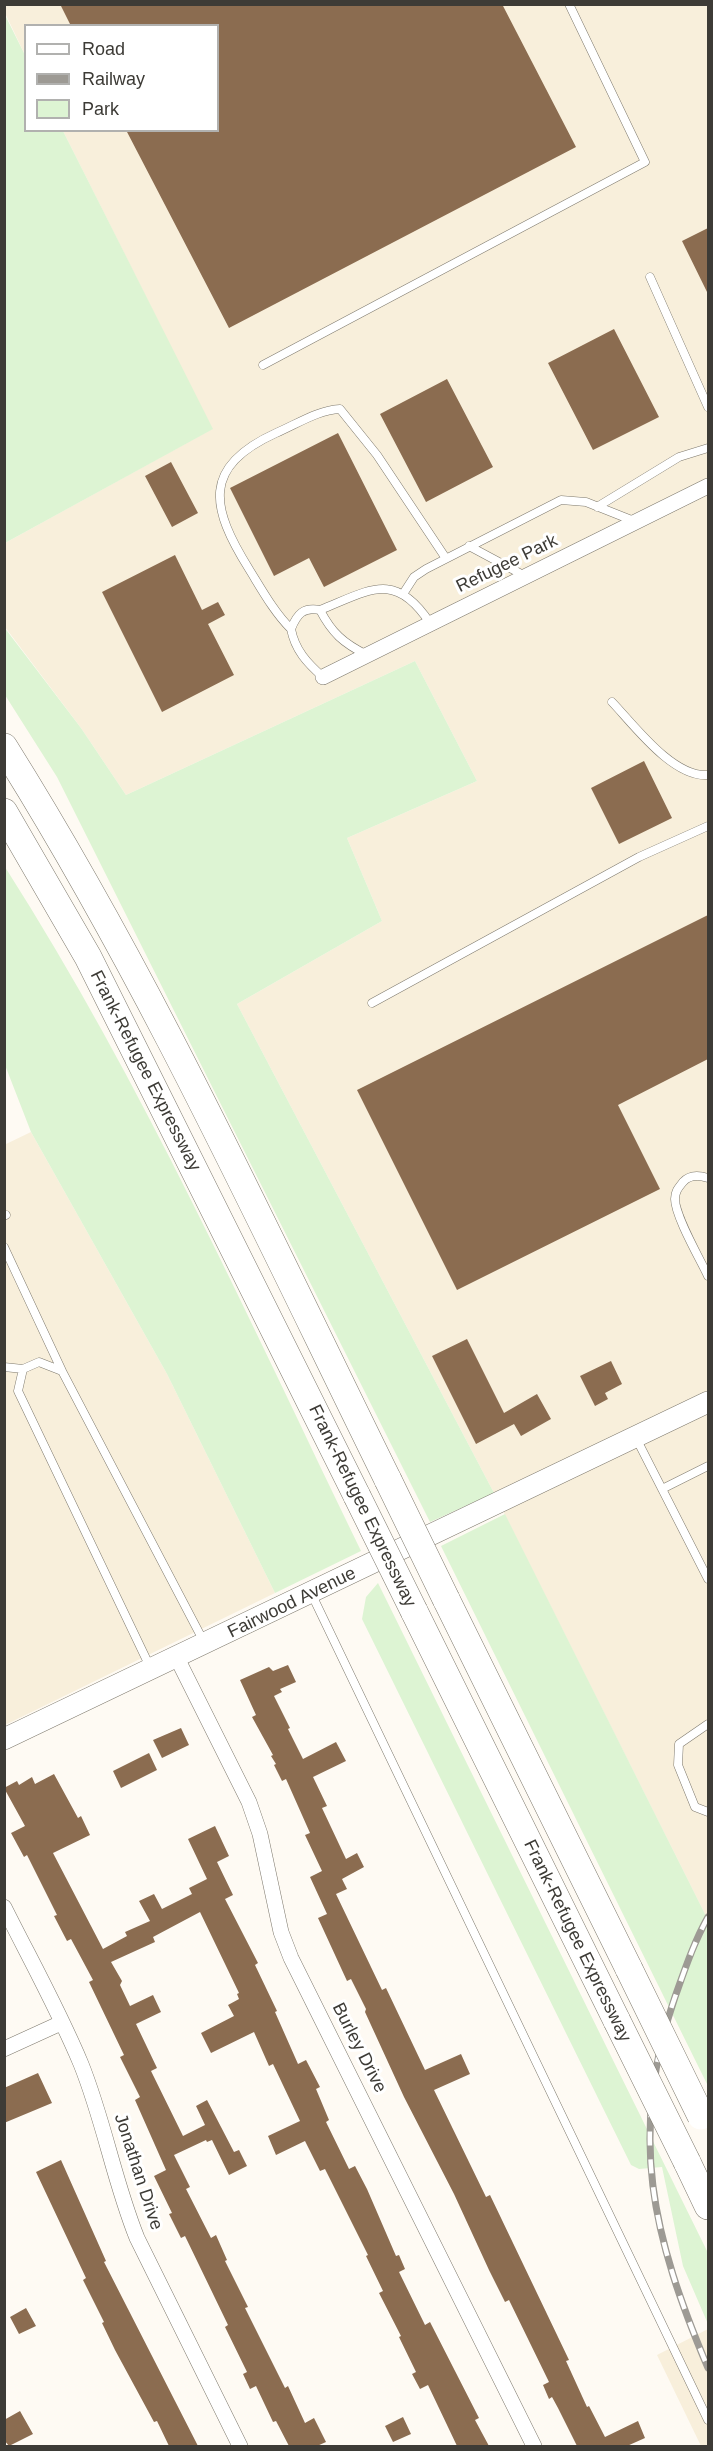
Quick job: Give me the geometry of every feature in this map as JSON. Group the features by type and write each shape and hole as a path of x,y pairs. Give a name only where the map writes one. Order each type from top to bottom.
{"highway":[{"name":"Frank-Refugee Expressway","path":"4,747 72,857 130,963 705,2123"},
{"name":"Frank-Refugee Expressway","path":"4,812 88,957 708,2206"}],"street":[{"name":"Refugee Park","path":"323,676 708,486"},
{"name":"Fairwood Avenue","path":"4,1739 708,1402"},
{"name":"Burley Drive","path":"177,1658 249,1802 260,1834 281,1932 291,1959 534,2446"},
{"name":"Jonathan Drive","path":"4,1907 80,2063 101,2120 124,2206 137,2238 240,2446"},
{"path":"4,2049 61,2023"}],"lane":[{"path":"263,365 645,162 569,4"},
{"path":"650,277 708,407"},
{"path":"323,676 306,662 293,639 291,629 270,604 234,545 218,502 219,489 226,470 240,456 267,438 327,410 340,409 377,455 445,557"},
{"path":"597,507 679,457 708,448"},
{"path":"403,594 414,577 445,557 561,500 586,502 636,522"},
{"path":"469,546 525,576"},
{"path":"291,629 302,611 308,608 320,610 374,589 394,589 403,594 420,608 430,623"},
{"path":"320,610 328,625 345,643 367,655"},
{"path":"612,702 653,745 676,765 694,774 708,775"},
{"path":"372,1003 639,857 708,826"},
{"path":"708,1178 700,1174 686,1179 676,1190 675,1200 680,1217 708,1276"},
{"path":"4,1247 62,1371 205,1644"},
{"path":"4,1367 23,1369 39,1362 62,1371"},
{"path":"23,1369 18,1391 152,1670"},
{"path":"635,1437 708,1579"},
{"path":"662,1489 708,1466"},
{"path":"311,1593 708,2420"},
{"path":"708,1724 679,1744 678,1765 695,1807 708,1812"}],"shaded area":[{"path":"5,5 708,5 708,1920 494,1493 237,1004 382,921 347,838 477,781 415,661 126,795 81,728 5,627 5,543 212,429 64,132 219,132 219,24 24,24 24,53 5,13"},
{"path":"31,1132 167,1374 275,1593 5,1725 4,1145"},
{"path":"708,2329 708,2446 701,2446 657,2355"}],"green space":[{"path":"4,13 24,53 24,132 64,132 213,429 5,543"},
{"path":"4,627 81,728 126,795 415,661 477,781 347,838 382,921 237,1004 494,1493 430,1522 57,777 5,695"},
{"path":"5,867 55,949 149,1117 236,1290 361,1551 275,1593 167,1374 31,1132 5,1065"},
{"path":"505,1514 708,1920 708,2086 441,1546"},
{"path":"378,1583 708,2253 708,2324 683,2266 662,2167 639,2169 631,2165 362,1619 366,1597"}],"building":[{"path":"60,4 502,4 576,147 229,328 127,132 219,132 219,24 70,24"},
{"path":"708,228 708,294 682,241"},
{"path":"614,329 659,417 593,450 548,363"},
{"path":"447,379 493,467 426,502 380,414"},
{"path":"338,433 397,550 324,587 309,558 274,576 230,488"},
{"path":"171,462 198,513 172,527 145,476"},
{"path":"175,555 202,610 218,602 225,615 208,624 234,675 162,712 102,592"},
{"path":"644,761 672,818 619,844 591,788"},
{"path":"708,915 708,1059 618,1105 660,1189 457,1290 357,1090"},
{"path":"467,1339 504,1413 537,1394 551,1419 521,1436 514,1424 476,1444 432,1356"},
{"path":"611,1361 622,1384 605,1393 608,1399 595,1406 580,1376"},
{"path":"288,1665 296,1682 280,1689 282,1692 274,1696 303,1759 336,1742 346,1761 313,1777 327,1806 322,1808 346,1859 357,1853 364,1867 342,1879 347,1889 336,1894 382,1990 386,1988 425,2070 461,2054 470,2074 434,2090 486,2197 490,2195 569,2360 566,2361 587,2407 589,2406 605,2437 638,2421 645,2438 627,2446 577,2446 552,2397 549,2399 543,2385 549,2382 509,2300 505,2302 454,2194 404,2097 365,2012 366,2009 351,1979 347,1981 318,1918 327,1914 310,1877 322,1871 305,1835 310,1833 286,1779 282,1781 274,1765 276,1764 271,1756 273,1755 252,1717 256,1715 240,1680 269,1667 273,1671"},
{"path":"181,1728 189,1745 162,1758 153,1740"},
{"path":"149,1753 157,1770 121,1788 113,1771"},
{"path":"54,1774 78,1818 81,1816 90,1835 53,1853 103,1949 127,1936 125,1932 150,1921 139,1901 154,1894 162,1909 192,1894 189,1888 207,1879 188,1839 215,1826 229,1856 217,1862 233,1895 225,1899 258,1963 255,1965 277,2011 275,2012 298,2064 306,2060 320,2087 316,2089 329,2120 326,2122 349,2169 355,2166 367,2189 396,2256 399,2255 405,2269 399,2272 425,2325 430,2322 479,2418 475,2420 489,2446 457,2446 428,2385 420,2389 412,2374 416,2372 399,2337 401,2336 379,2293 383,2291 366,2256 368,2255 325,2169 320,2171 305,2141 276,2155 268,2136 300,2121 273,2064 269,2066 254,2032 211,2053 201,2033 234,2016 228,2005 239,1999 237,1994 239,1993 200,1912 153,1937 155,1942 111,1962 122,1981 120,1985 130,2006 153,1995 161,2012 136,2024 157,2068 151,2071 183,2136 205,2125 196,2106 207,2100 234,2152 239,2150 247,2166 229,2175 212,2140 207,2142 206,2140 174,2155 190,2187 186,2189 211,2238 216,2235 227,2260 225,2261 248,2307 245,2308 285,2388 288,2386 305,2423 314,2418 326,2442 317,2446 289,2446 276,2421 273,2422 256,2386 250,2389 243,2374 247,2372 225,2327 228,2325 185,2236 181,2238 169,2214 172,2213 154,2176 166,2170 135,2100 140,2097 120,2057 124,2055 89,1982 93,1980 71,1939 67,1941 54,1916 57,1915 27,1855 24,1857 11,1833 25,1826 4,1788 17,1781 19,1785 32,1777 35,1784"},
{"path":"38,2073 52,2103 4,2123 4,2088"},
{"path":"61,2160 106,2261 104,2262 198,2446 169,2446 102,2323 104,2322 83,2280 86,2278 36,2172"},
{"path":"26,2308 36,2326 19,2334 10,2317"},
{"path":"20,2411 33,2434 9,2446 4,2440 4,2420"},
{"path":"403,2417 411,2434 393,2442 385,2426"}],"railway":[{"path":"708,1917 686,1966 660,2047 652,2095 650,2141 653,2185 661,2230 673,2275 708,2368"}]}
